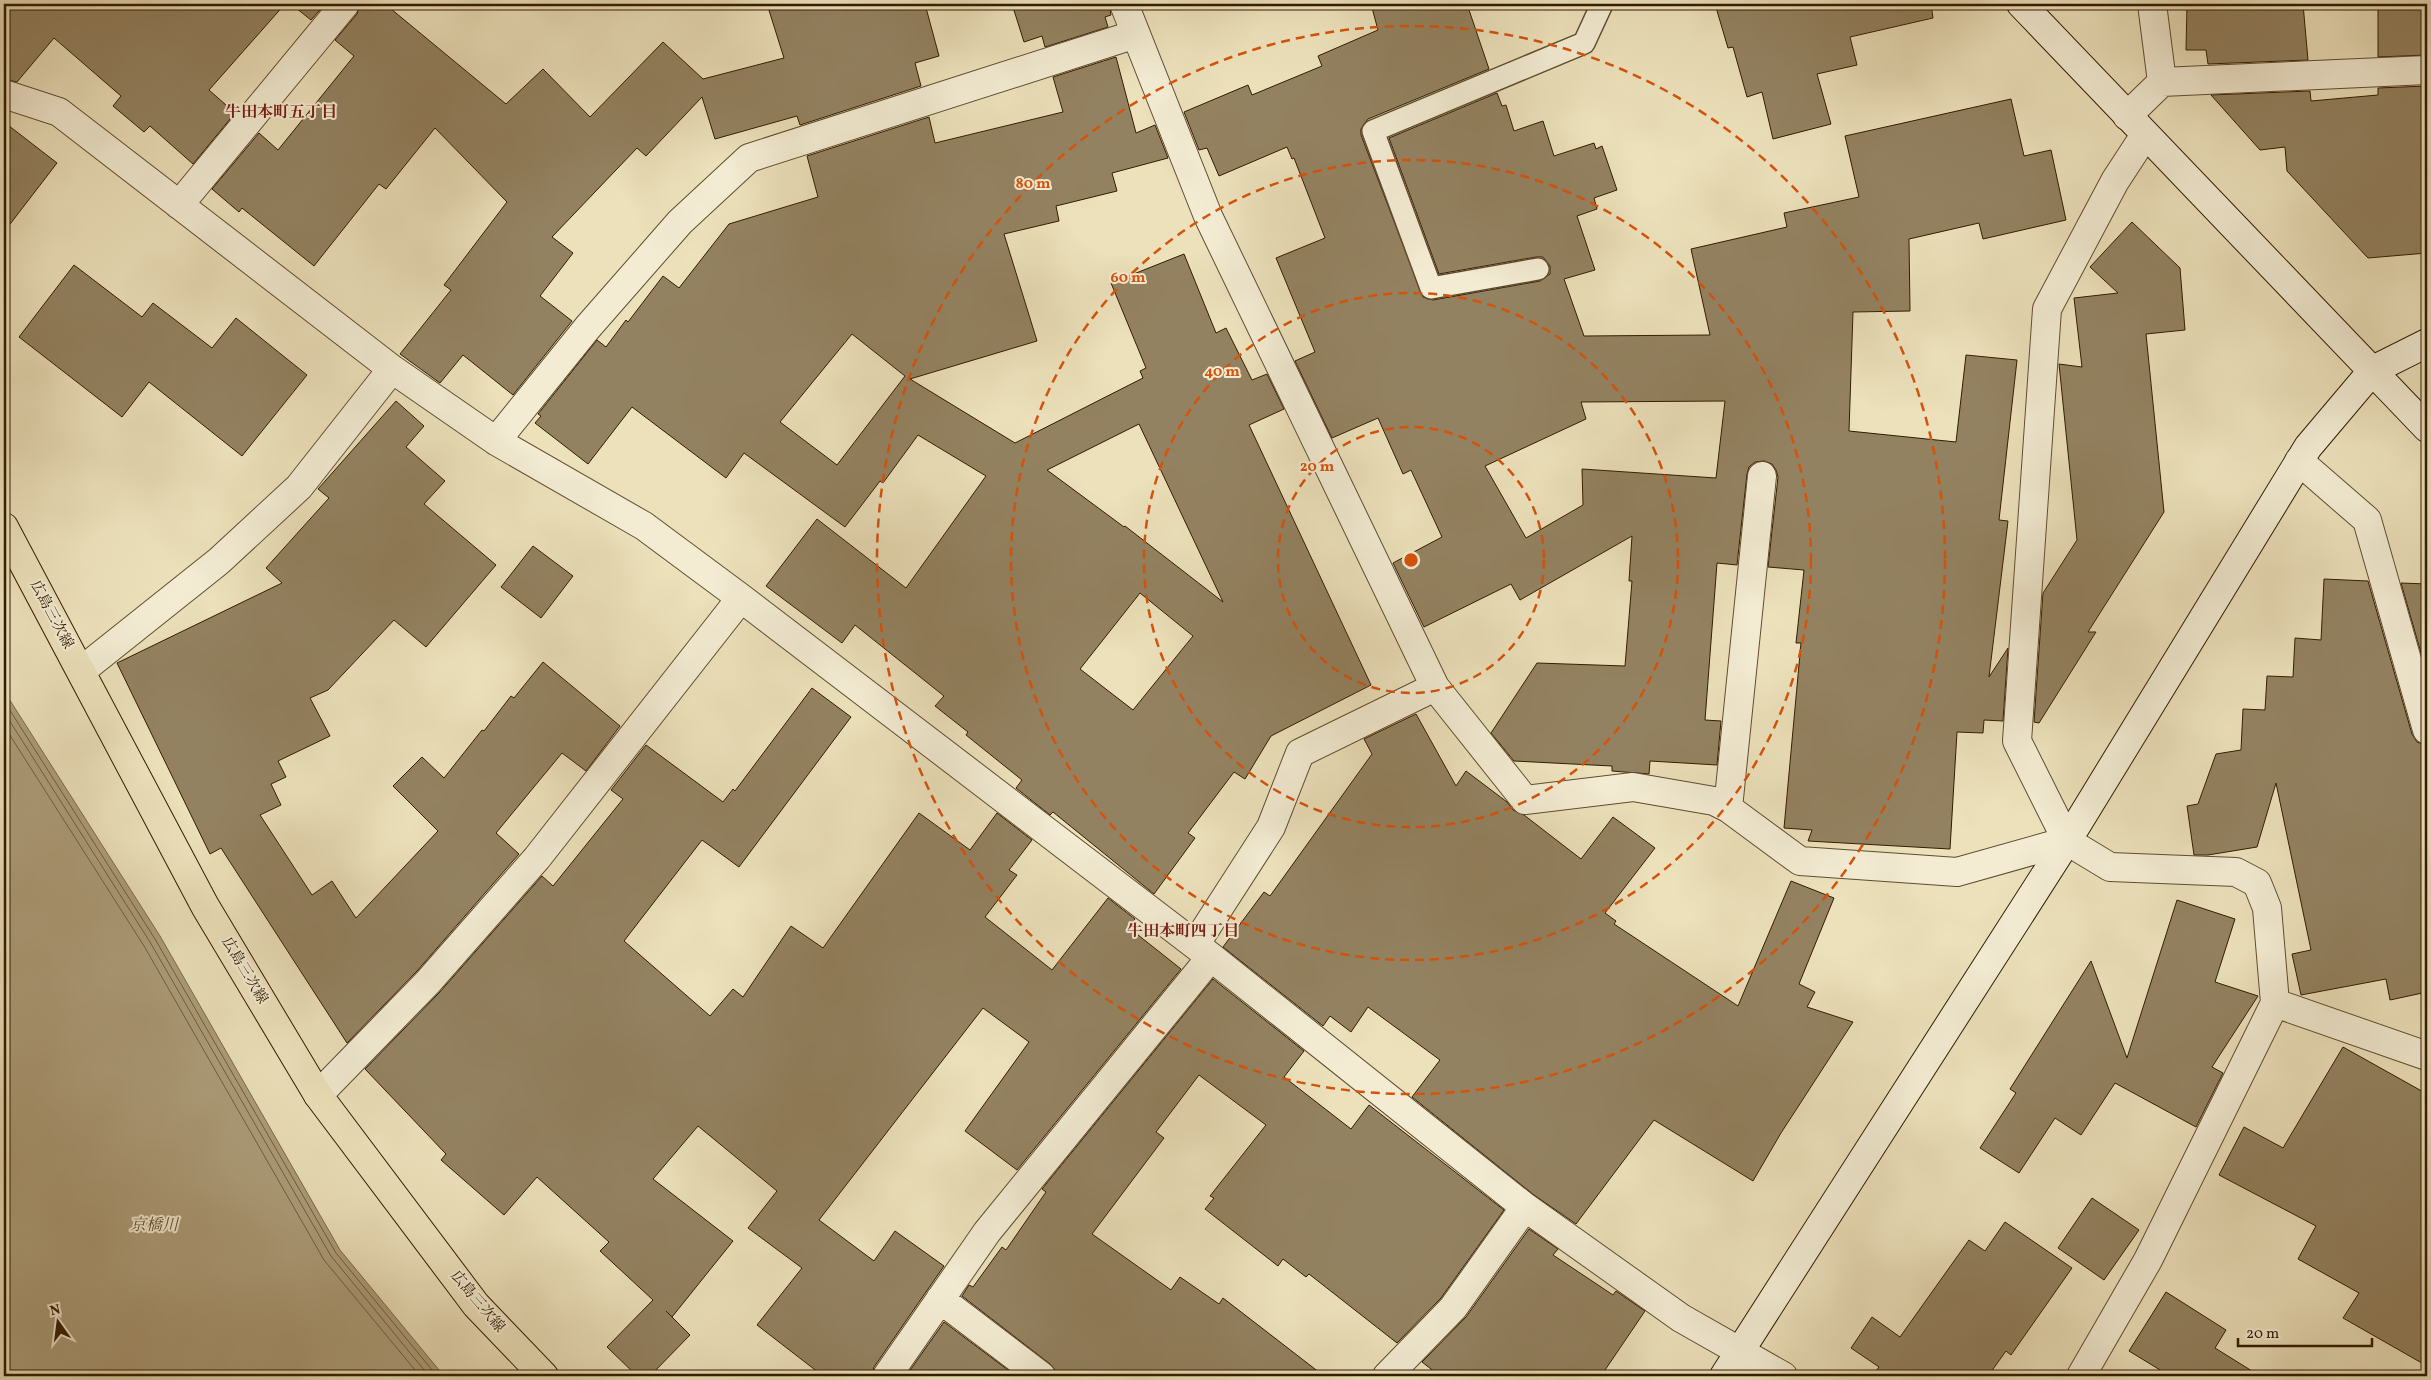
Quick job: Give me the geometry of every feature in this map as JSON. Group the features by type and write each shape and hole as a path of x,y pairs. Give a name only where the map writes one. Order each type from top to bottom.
{"main road":[{"name":"広島三次線","path":"4,527 205,906 318,1096 476,1305 544,1376"}],"street":[{"path":"178,205 344,4"},
{"path":"1124,4 1208,216 1435,687 1525,800 1633,786 1714,801 1728,808 1800,861 1957,872 2067,841"},
{"path":"2021,4 2427,428"},
{"path":"2081,1376 2148,1260 2275,1003 2267,908 2257,883 2236,872 2110,867 2067,841 2017,741 2046,309 2115,181 2136,126 2162,82 2152,4"},
{"path":"496,441 588,327 680,222 749,158 1136,34"},
{"path":"2162,82 2427,70"},
{"path":"4,94 59,112 392,369 496,441 644,526 1203,951 1525,1206 1682,1318 1783,1376"},
{"path":"1724,1376 2067,841 2308,447 2373,370 2427,343"},
{"path":"81,672 219,561 299,486 392,369"},
{"path":"2300,461 2367,520 2427,730"},
{"path":"1728,808 1762,476"},
{"path":"318,1096 428,982 537,858 741,598"},
{"path":"887,1376 987,1232 1203,951 1271,827 1300,754 1435,687"},
{"path":"2275,1003 2427,1056"},
{"path":"1387,1376 1453,1308 1525,1206"},
{"path":"940,1299 1041,1376"}],"lane":[{"path":"1538,269 1430,288 1373,131 1584,43 1602,4"}],"water":[{"name":"京橋川","path":"4,691 160,936 340,1250 444,1376 4,1376"}],"building":[{"path":"4,4 285,4 209,90 235,113 193,164 150,126 144,132 113,106 121,96 54,38 17,82 4,79"},
{"path":"291,4 325,4 311,20"},
{"path":"360,4 385,4 506,104 543,69 590,117 663,42 703,79 784,58 767,4 925,4 939,56 915,63 921,86 800,125 797,116 715,139 702,97 646,156 637,148 552,237 573,253 540,296 572,321 513,395 463,355 440,383 400,354 451,290 444,285 507,202 435,128 386,189 379,184 314,266 242,208 239,212 212,189 259,133 278,150 354,56 335,40 357,14"},
{"path":"1012,4 1109,4 1111,15 1105,17 1108,27 1045,47 1042,36 1024,42"},
{"path":"1371,4 1467,4 1489,69 1368,119 1361,129 1361,135 1423,297 1433,300 1540,281 1550,274 1550,266 1543,257 1536,257 1439,274 1389,138 1497,93 1502,106 1506,105 1514,131 1543,121 1554,156 1594,143 1596,149 1602,146 1617,190 1594,198 1597,209 1577,216 1595,270 1564,279 1584,336 1710,335 1691,249 1787,227 1784,213 1859,197 1845,136 2011,99 2024,156 2051,150 2066,220 1983,239 1979,223 1909,239 1910,311 1853,312 1849,431 1956,442 1966,355 2017,360 1999,520 2008,521 1989,677 2008,648 2003,721 1984,720 1983,733 1957,732 1950,849 1808,841 1812,830 1784,828 1801,643 1796,643 1804,570 1768,567 1778,477 1772,464 1764,461 1755,462 1749,467 1747,474 1737,565 1717,563 1705,720 1721,721 1717,765 1650,761 1649,774 1612,771 1612,766 1514,761 1491,733 1537,663 1625,666 1632,581 1629,581 1632,536 1520,600 1511,584 1424,627 1393,563 1442,537 1411,470 1403,474 1378,418 1332,438 1295,361 1315,352 1276,258 1325,238 1294,158 1292,159 1287,147 1219,176 1207,148 1199,150 1184,112 1248,85 1252,95 1322,66 1318,56 1378,30","holes":["1725,401 1716,478 1582,469 1583,505 1526,538 1485,466 1586,419 1581,402"]},
{"path":"1715,4 1931,4 1933,18 1850,37 1857,65 1817,74 1831,124 1773,139 1762,92 1747,97 1733,47 1728,48"},
{"path":"2187,4 2303,4 2308,60 2208,64 2206,50 2186,50"},
{"path":"2378,4 2427,4 2427,55 2378,57"},
{"path":"1116,57 1136,133 1155,125 1168,158 1112,173 1117,191 1056,206 1059,221 1004,234 1037,341 910,379 1015,443 1143,378 1140,371 1146,368 1111,283 1184,254 1216,333 1226,328 1252,380 1267,374 1284,409 1249,425 1371,685 1271,736 1245,779 1234,772 1188,833 1195,838 1154,894 1053,812 1050,815 1016,788 1022,780 966,735 968,732 935,706 944,696 855,625 842,643 766,586 817,519 906,588 986,476 918,435 883,483 880,481 845,527 744,453 726,478 632,407 588,464 535,423 541,416 538,414 597,340 606,347 626,320 628,322 663,276 679,288 729,224 818,197 807,156 929,117 935,143 1063,112 1053,77","holes":["852,334 905,376 837,465 780,422","1139,424 1223,602 1125,526 1047,470","1140,593 1193,636 1133,710 1080,669"]},
{"path":"2427,86 2427,253 2368,258 2287,171 2285,147 2260,150 2211,95 2310,91 2311,101 2378,95 2378,88"},
{"path":"4,122 57,163 4,232"},
{"path":"2132,222 2180,268 2185,330 2146,334 2164,512 2088,632 2096,632 2039,723 2034,722 2043,593 2077,540 2059,364 2082,367 2074,298 2118,293 2090,267"},
{"path":"74,265 142,317 153,303 212,348 236,318 307,375 242,456 149,382 122,417 19,337"},
{"path":"396,401 424,426 406,447 445,481 424,504 496,565 426,647 394,620 328,690 310,698 330,736 278,761 286,777 271,784 281,805 260,815 312,895 332,881 356,918 438,831 393,786 422,757 444,778 511,696 514,698 543,662 620,726 586,771 562,753 496,833 519,854 417,971 347,1043 221,848 210,854 117,663 282,583 266,568 329,498 318,489"},
{"path":"533,546 573,576 541,618 501,587"},
{"path":"2324,579 2368,581 2412,734 2417,742 2427,745 2427,992 2390,1000 2386,979 2301,995 2292,954 2311,950 2276,783 2257,847 2208,855 2194,855 2187,806 2198,804 2216,754 2241,750 2243,709 2265,710 2267,676 2293,677 2295,638 2321,640"},
{"path":"2401,583 2427,584 2427,674"},
{"path":"812,688 851,717 739,867 702,840 624,941 710,1016 733,989 743,997 791,926 823,948 919,813 970,850 997,813 1032,840 1009,870 1017,875 985,917 1052,970 1108,898 1135,919 1128,927 1181,969 1017,1170 965,1131 1029,1042 983,1008 819,1220 874,1261 895,1231 944,1266 874,1367 872,1376 823,1376 757,1325 802,1268 748,1228 777,1191 698,1126 653,1179 733,1241 672,1317 690,1335 650,1376 637,1376 607,1347 653,1300 600,1251 609,1242 537,1177 504,1215 441,1160 446,1154 365,1069 439,993 542,876 553,886 623,799 611,790 646,745 723,802 733,789 735,791"},
{"path":"1416,714 1456,786 1466,771 1507,802 1513,810 1524,815 1581,859 1613,817 1655,848 1605,913 1616,921 1614,924 1738,1006 1791,881 1834,898 1799,984 1815,992 1807,1007 1853,1022 1781,1133 1753,1181 1654,1120 1576,1224 1534,1195 1412,1097 1440,1060 1368,1007 1351,1032 1330,1016 1323,1026 1223,947 1264,892 1270,896 1372,754 1364,739"},
{"path":"2177,900 2235,919 2215,982 2258,996 2212,1067 2223,1073 2196,1127 2115,1083 2081,1135 2055,1118 2019,1173 1980,1148 2016,1093 2010,1089 2091,961 2127,1058"},
{"path":"1213,979 1304,1051 1284,1077 1351,1129 1369,1105 1504,1210 1441,1298 1397,1343 1309,1274 1306,1277 1283,1259 1278,1266 1205,1209 1214,1198 1210,1196 1266,1125 1199,1075 1156,1132 1164,1138 1092,1234 1171,1290 1180,1277 1219,1304 1223,1298 1324,1376 1056,1376 1055,1370 1050,1364 962,1296 969,1285 973,1287 1002,1247 1006,1250 1046,1192 1042,1189"},
{"path":"2343,1047 2427,1094 2427,1366 2343,1318 2359,1293 2298,1259 2316,1226 2219,1175 2244,1127 2283,1148"},
{"path":"2092,1198 2139,1230 2104,1280 2058,1248"},
{"path":"2005,1222 2072,1268 2011,1355 2006,1351 1988,1376 1872,1376 1879,1367 1851,1348 1872,1317 1900,1337 1969,1240 1985,1251"},
{"path":"1529,1229 1558,1249 1553,1255 1613,1295 1616,1291 1645,1311 1601,1376 1440,1376 1422,1362 1466,1317"},
{"path":"2166,1292 2226,1330 2215,1348 2260,1376 2170,1376 2129,1351"},
{"path":"944,1322 1016,1376 906,1376"}],"district":[{"name":"牛田本町五丁目","path":"281,113"},
{"name":"牛田本町四丁目","path":"1183,932"}]}
